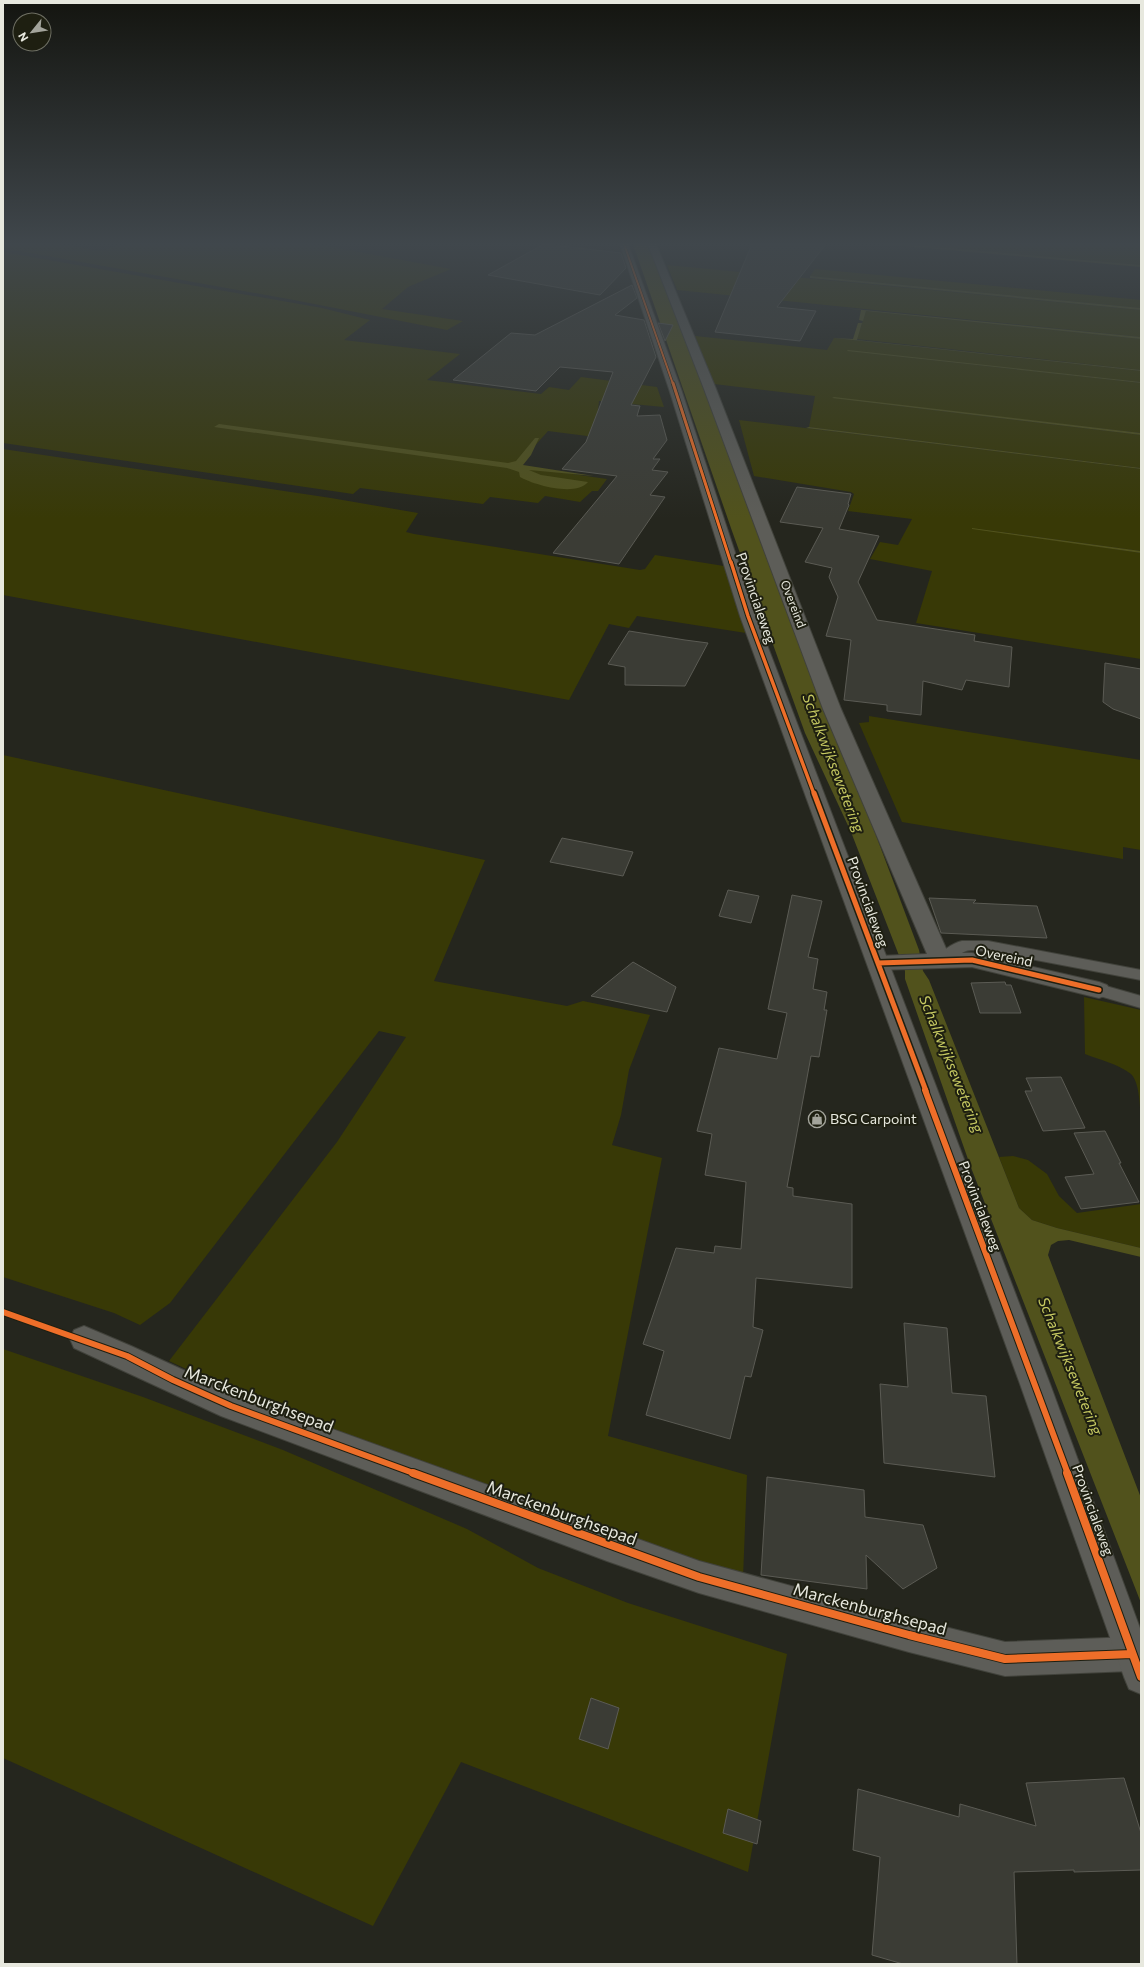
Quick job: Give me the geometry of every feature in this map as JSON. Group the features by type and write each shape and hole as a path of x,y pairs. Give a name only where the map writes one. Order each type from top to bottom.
{"street":[{"name":"Provincialeweg","path":"656,336 748,616 888,963 1035,1384 1136,1666"},
{"name":"Overeind","path":"689,336 832,709 932,961"},
{"name":"Overeind","path":"888,963 972,960 1099,990"},
{"name":"Marckenburghsepad","path":"84,1340 127,1356 174,1380 231,1406 606,1545 699,1577 909,1635 1005,1658 1136,1666"}],"lane":[{"path":"932,961 962,946 988,946 1141,975"},
{"path":"1099,990 1141,1002"}],"shaded area":[{"path":"3,336 349,336 344,340 460,354 427,380 541,394 549,387 569,390 581,377 657,387 664,407 599,401 595,437 548,431 517,466 607,479 598,491 592,491 580,502 545,496 538,503 490,497 483,504 360,488 353,494 3,443"},
{"path":"695,336 827,350 834,338 1141,371 1141,382 848,351 1141,383 1141,433 833,398 1141,435 1141,468 809,427 815,396 714,384"},
{"path":"858,336 1110,336 1141,339 1141,370 857,339"},
{"path":"739,420 1141,469 1141,551 972,528 1141,553 1141,659 916,623 932,571 870,559 880,542 898,545 912,519 848,511 854,494 851,492 754,476"},
{"path":"3,449 331,498 418,513 406,532 414,534 640,570 645,569 655,555 724,566 746,633 637,616 629,628 609,624 569,700 3,595"},
{"path":"869,716 1141,760 1141,850 1123,847 1123,859 902,822 859,723 869,722"},
{"path":"3,755 485,860 434,981 567,1006 583,1001 650,1015 629,1070 621,1115 612,1145 662,1158 608,1436 747,1475 743,1578 588,1528 242,1395 169,1361 337,1142 406,1037 379,1031 170,1303 140,1325 114,1313 3,1277"},
{"path":"1084,997 1141,1010 1141,1120 1137,1088 1135,1080 1131,1074 1109,1062 1085,1054"},
{"path":"1013,1156 1028,1160 1047,1174 1059,1196 1077,1213 1141,1204 1141,1248 1057,1228 1032,1220 1019,1208 999,1157"},
{"path":"3,1349 143,1397 283,1450 467,1529 538,1568 628,1603 787,1654 748,1872 461,1762 373,1926 3,1758"}],"water":[{"name":"Schalkwijksewetering","path":"665,336 684,336 841,742 919,950 923,971 929,980 1019,1208 1032,1220 1057,1228 1141,1248 1141,1257 1069,1240 1058,1241 1051,1245 1048,1255 1141,1498 1141,1603 970,1165 905,979 905,971 851,832 805,733 732,531"},
{"path":"854,336 858,336 857,340 1141,371 834,338 853,339"},
{"path":"1110,336 1141,337 1141,339"},
{"path":"847,351 1141,382 1141,383"},
{"path":"834,397 1141,433 1141,435 832,398"},
{"path":"219,424 508,463 516,461 535,438 539,438 531,455 523,465 594,476 529,470 541,475 588,482 574,489 555,488 526,480 520,477 519,472 507,468 214,427"},
{"path":"809,427 1141,468 1141,469 806,428"},
{"path":"972,529 1141,551 1141,553"}],"building":[{"path":"508,336 649,336 656,357 631,405 640,406 637,416 660,415 667,440 653,459 660,459 652,470 668,472 650,495 665,497 619,564 553,553 617,476 562,469 586,442 613,372 560,367 536,391 453,380"},
{"path":"663,336 668,336 665,341"},
{"path":"751,336 803,336 800,341"},
{"path":"797,487 851,494 849,505 839,529 879,536 858,582 877,620 975,635 974,641 1012,647 1009,687 966,680 962,690 923,681 921,715 887,711 887,705 844,700 851,640 826,636 838,597 829,577 832,568 805,562 823,528 780,522"},
{"path":"629,631 708,643 685,686 625,685 625,667 608,664"},
{"path":"1105,663 1141,669 1141,719 1113,709 1103,702"},
{"path":"562,838 633,852 623,876 550,862"},
{"path":"728,890 759,896 751,923 719,916"},
{"path":"792,895 822,901 808,957 818,959 813,989 827,992 824,1010 827,1010 819,1057 811,1056 787,1187 793,1188 793,1196 852,1204 852,1288 756,1278 753,1327 763,1330 751,1377 745,1376 730,1439 646,1415 664,1351 643,1344 676,1248 714,1253 715,1246 741,1249 746,1182 705,1175 712,1134 697,1131 719,1048 777,1059 787,1013 768,1009"},
{"path":"929,898 976,900 973,903 1037,906 1047,938 941,933"},
{"path":"633,962 676,987 667,1012 591,996"},
{"path":"1005,982 1006,985 1011,985 1021,1013 980,1013 971,983"},
{"path":"1061,1077 1085,1128 1043,1131 1025,1091 1032,1091 1026,1078"},
{"path":"1105,1131 1139,1202 1081,1209 1065,1177 1094,1174 1074,1133"},
{"path":"904,1323 947,1328 952,1393 986,1396 995,1477 884,1463 880,1384 908,1387"},
{"path":"767,1477 864,1490 865,1517 923,1525 937,1568 903,1589 866,1555 867,1589 761,1575"},
{"path":"591,1698 619,1708 608,1749 579,1739"},
{"path":"1124,1778 1141,1833 1141,1870 1014,1872 1017,1964 903,1964 872,1955 880,1857 853,1850 858,1789 959,1817 960,1804 1036,1826 1026,1783"},
{"path":"728,1809 761,1821 757,1844 723,1833"}],"cycle path":[{"path":"656,336 675,389 748,616 1035,1384 1141,1677"},
{"path":"878,963 972,960 1099,990"},
{"path":"3,1312 127,1356 173,1380 231,1406 607,1545 699,1577 909,1635 1005,1659 1132,1654"}],"place":[{"name":"BSG Carpoint","path":"817,1119"}]}
